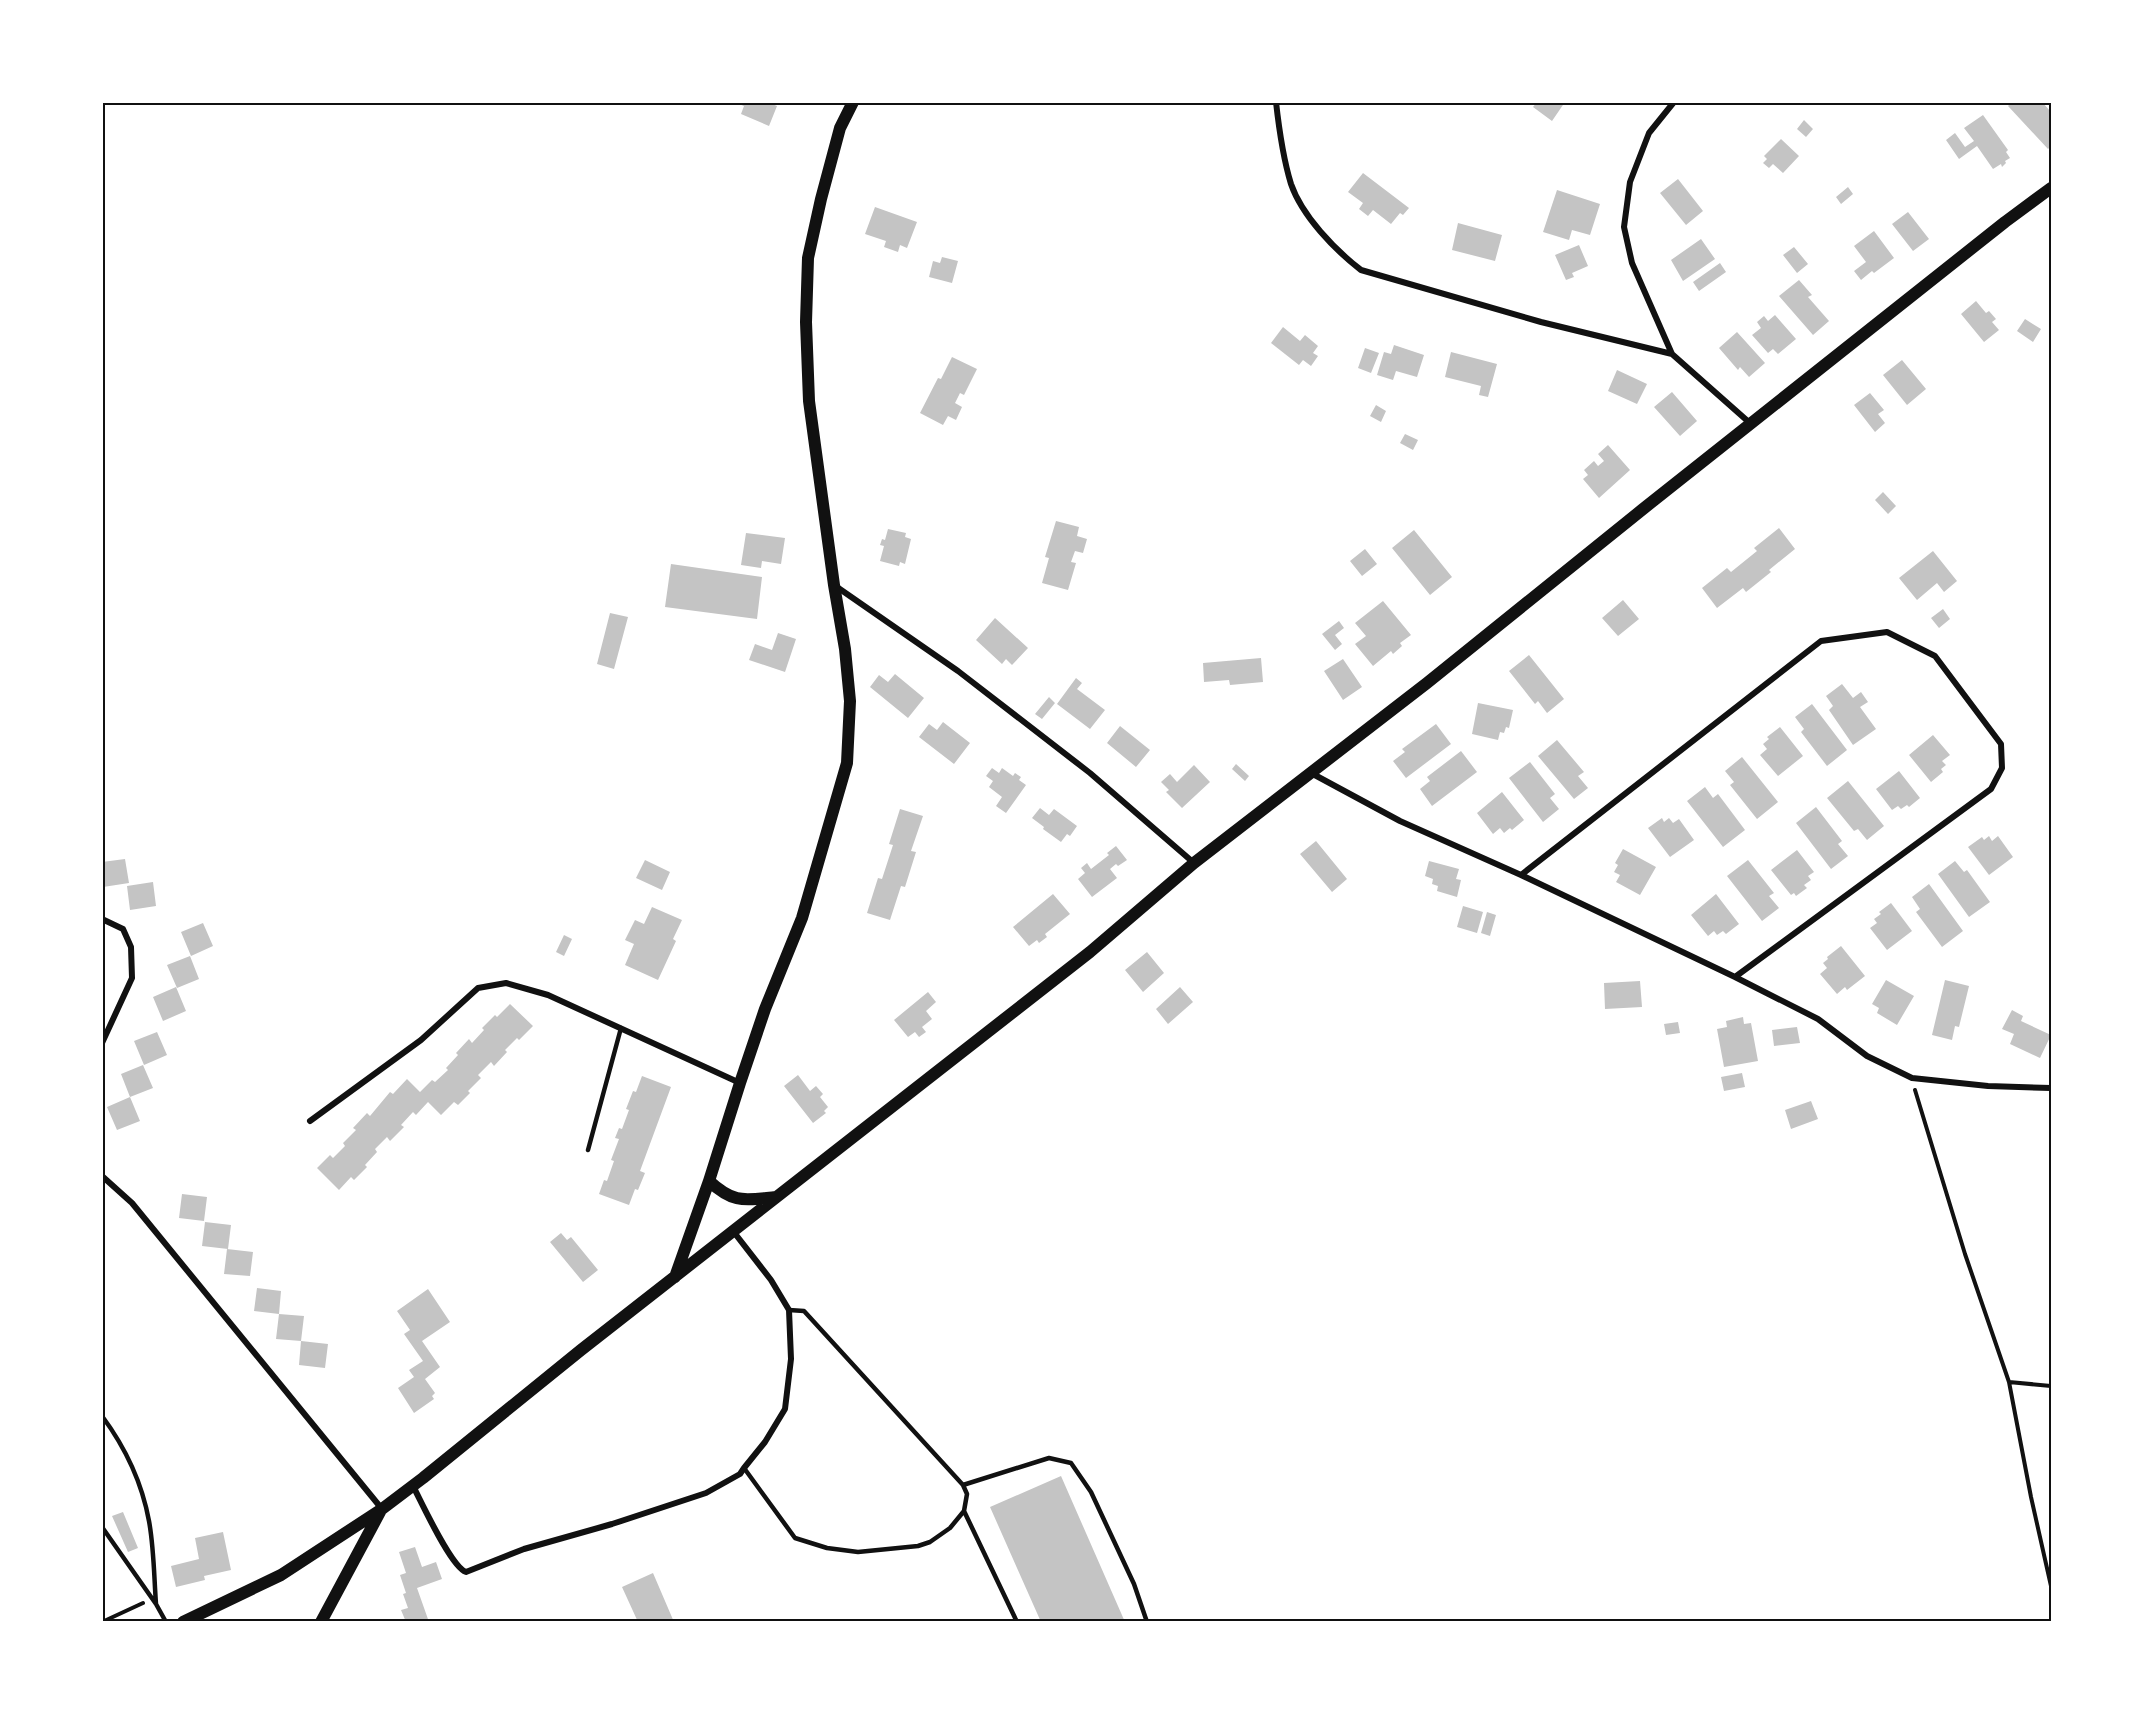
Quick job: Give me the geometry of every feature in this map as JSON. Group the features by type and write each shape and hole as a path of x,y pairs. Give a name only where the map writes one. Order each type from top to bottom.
{"main road":[{"path":"674,1278 710,1181 765,1009 802,918 847,763 850,701 845,649 809,400 806,322 808,258 840,128 853,102"},
{"path":"183,1622 281,1575 413,1486 581,1350 1090,952 1194,864 1427,683 1750,424 2051,188"},
{"path":"710,1181 729,1197 744,1200 776,1197"},
{"path":"321,1622 382,1509"}],"street":[{"path":"1276,102 1280,135 1292,186 1309,216 1341,255 1360,270 1541,322 1672,354"},
{"path":"1674,102 1649,133 1630,182 1624,227 1632,263 1672,354 1750,424"},
{"path":"834,585 958,671 1081,766 1194,864"},
{"path":"1521,875 1821,641 1887,632 1935,656 2001,744 2002,768 1991,789 1735,977"},
{"path":"1311,773 1400,821 1521,875 1818,1018 1867,1056 1912,1078 1988,1086 2051,1088"},
{"path":"102,920 123,929 131,947 132,978 102,1043"},
{"path":"310,1121 421,1040 478,988 506,983 548,995 740,1083"},
{"path":"102,1176 132,1203 382,1509"},
{"path":"413,1486 451,1556 461,1570 466,1572 524,1549 612,1524 706,1493 740,1474 765,1442 785,1409 792,1359 789,1310 771,1280 733,1231"}],"lane":[{"path":"588,1150 621,1028"},
{"path":"744,1468 795,1538 827,1548 858,1552 918,1546 930,1542 943,1533 964,1511 967,1494 963,1485 804,1311 789,1310"},
{"path":"102,1416 126,1452 146,1510 149,1521 156,1604"},
{"path":"963,1485 1049,1458 1071,1463 1091,1492 1134,1584 1147,1622"},
{"path":"964,1511 1017,1622"},
{"path":"102,1527 166,1622"}],"path":[{"path":"1914,1087 1965,1254 2009,1382 2028,1485 2051,1586"},
{"path":"2009,1382 2051,1386"},
{"path":"102,1622 152,1599"}],"building":[{"path":"734,102 767,102 777,106 769,126 741,114 744,106"},
{"path":"1537,102 1565,102 1552,121 1533,107"},
{"path":"2012,102 2042,102 2051,112 2051,146 2048,149 2008,106"},
{"path":"1983,115 2008,150 2006,152 2010,158 2002,167 2001,164 1993,169 1977,146 1959,159 1946,140 1955,133 1965,147 1974,141 1964,128"},
{"path":"1804,120 1813,129 1806,137 1797,129"},
{"path":"1781,139 1799,156 1783,173 1773,164 1769,168 1763,163 1767,159 1764,156"},
{"path":"1363,173 1409,208 1403,215 1400,213 1391,224 1373,210 1368,216 1359,209 1363,203 1348,192"},
{"path":"1678,179 1703,211 1686,225 1660,193"},
{"path":"1848,187 1853,194 1841,204 1836,197"},
{"path":"1557,190 1600,204 1590,235 1572,230 1569,240 1543,232"},
{"path":"875,207 917,222 907,248 900,245 898,252 884,247 886,241 865,234"},
{"path":"1908,212 1929,239 1913,251 1892,224"},
{"path":"1458,223 1502,235 1495,261 1452,250"},
{"path":"1874,231 1894,258 1861,280 1854,271 1866,262 1854,246"},
{"path":"1701,239 1715,259 1683,281 1671,260"},
{"path":"1579,245 1588,266 1572,273 1574,277 1566,280 1555,255"},
{"path":"1794,247 1808,264 1797,273 1783,255"},
{"path":"942,257 958,261 952,283 929,277 933,261 940,263"},
{"path":"1720,263 1726,272 1699,291 1693,282"},
{"path":"1799,280 1812,295 1808,297 1829,321 1813,335 1779,296"},
{"path":"1976,301 1986,313 1989,311 1996,319 1992,322 1999,330 1984,342 1961,314"},
{"path":"1775,315 1796,339 1778,354 1773,349 1768,353 1752,335 1761,328 1757,322 1764,316 1768,321"},
{"path":"2025,319 2041,329 2033,342 2017,331"},
{"path":"1283,327 1300,341 1305,335 1318,346 1313,353 1318,356 1311,366 1303,360 1299,365 1271,343"},
{"path":"1737,332 1765,363 1749,377 1740,367 1738,370 1719,348"},
{"path":"1394,345 1424,355 1417,377 1396,371 1393,380 1377,375 1384,352 1391,354"},
{"path":"1365,348 1379,353 1371,373 1358,368"},
{"path":"1451,352 1497,364 1488,397 1479,395 1481,386 1445,377"},
{"path":"952,357 977,369 964,395 960,393 955,403 962,407 956,420 948,416 943,425 920,413"},
{"path":"1902,360 1926,389 1907,405 1883,375"},
{"path":"1617,370 1647,384 1637,404 1608,391"},
{"path":"1672,392 1697,421 1680,436 1654,407"},
{"path":"1870,393 1884,410 1878,414 1885,423 1875,432 1854,405"},
{"path":"1376,405 1386,411 1381,422 1370,416"},
{"path":"1405,434 1418,440 1413,450 1400,443"},
{"path":"1608,445 1630,470 1599,498 1583,479 1588,475 1584,470 1594,461 1598,466 1604,461 1598,454"},
{"path":"1883,492 1896,506 1888,514 1875,500"},
{"path":"1056,521 1079,527 1077,536 1087,539 1083,553 1075,551 1071,562 1076,563 1068,590 1042,583 1049,558 1045,557"},
{"path":"1779,528 1795,549 1746,592 1743,588 1717,608 1702,588 1727,568 1731,572 1757,551 1754,548"},
{"path":"888,529 906,533 905,537 911,539 905,564 900,562 899,566 880,561 884,546 880,545 882,539 885,540"},
{"path":"1414,530 1452,577 1430,595 1392,548"},
{"path":"746,533 785,538 781,564 762,561 761,568 741,565"},
{"path":"1365,549 1377,564 1362,576 1350,561"},
{"path":"1933,551 1957,581 1944,592 1937,583 1917,600 1899,578"},
{"path":"671,564 762,577 757,619 665,607"},
{"path":"1623,600 1639,619 1618,636 1602,618"},
{"path":"1383,601 1411,635 1400,643 1402,646 1393,654 1391,651 1373,666 1355,644 1366,636 1355,623"},
{"path":"1943,609 1950,619 1939,628 1931,618"},
{"path":"610,613 628,617 614,669 597,664"},
{"path":"995,618 1028,648 1012,665 1006,659 1002,664 976,640"},
{"path":"1339,621 1344,628 1335,635 1342,644 1335,650 1322,634"},
{"path":"778,633 796,639 785,672 749,660 755,644 772,650"},
{"path":"1529,655 1564,699 1547,713 1538,701 1535,704 1509,671"},
{"path":"1261,658 1263,682 1230,685 1229,680 1204,682 1203,663"},
{"path":"1343,659 1362,687 1343,700 1324,671"},
{"path":"895,674 924,698 908,718 870,687 879,675 888,682"},
{"path":"1076,678 1082,683 1077,689 1105,710 1090,729 1057,704"},
{"path":"1842,684 1853,698 1861,692 1868,702 1860,707 1876,729 1853,745 1829,710 1833,706 1826,696"},
{"path":"1049,697 1055,703 1042,719 1035,714"},
{"path":"1478,703 1513,710 1509,728 1506,727 1504,733 1500,732 1498,740 1472,734"},
{"path":"1812,704 1847,750 1827,766 1801,732 1804,729 1795,717"},
{"path":"943,722 970,743 954,764 919,737 929,724 937,730"},
{"path":"1436,724 1451,744 1406,778 1393,761 1405,752 1402,749"},
{"path":"1120,726 1150,750 1136,767 1107,743"},
{"path":"1780,727 1803,756 1778,776 1760,755 1767,749 1763,744 1769,739 1767,737"},
{"path":"1933,735 1950,755 1942,761 1946,765 1941,769 1943,772 1931,782 1909,755"},
{"path":"1557,740 1584,772 1578,776 1588,788 1574,799 1538,756"},
{"path":"1461,751 1477,772 1432,806 1420,789 1430,781 1427,777"},
{"path":"1742,757 1778,802 1757,819 1730,785 1734,782 1725,771"},
{"path":"1530,762 1555,794 1550,798 1559,809 1543,822 1509,778"},
{"path":"1236,764 1249,776 1245,781 1232,769"},
{"path":"1194,765 1210,782 1182,808 1166,792 1169,790 1161,782 1170,774 1177,782"},
{"path":"992,768 999,773 1002,768 1013,776 1015,773 1026,785 1006,813 996,806 1002,797 989,787 993,781 986,776"},
{"path":"1899,771 1920,798 1909,807 1907,805 1901,809 1898,806 1892,810 1876,789"},
{"path":"1848,781 1884,826 1867,840 1858,829 1854,831 1827,798"},
{"path":"1705,787 1713,798 1718,794 1745,830 1723,847 1687,801"},
{"path":"1502,792 1524,820 1512,830 1510,828 1504,833 1500,828 1493,834 1477,813"},
{"path":"1816,807 1842,841 1838,844 1848,856 1831,869 1796,823"},
{"path":"1040,808 1049,815 1054,809 1077,826 1070,836 1067,834 1061,842 1032,818"},
{"path":"900,809 923,816 911,851 916,852 905,887 901,886 890,920 867,913 878,878 882,879 893,845 889,844"},
{"path":"1662,818 1664,822 1669,818 1673,823 1679,819 1694,840 1670,857 1648,828"},
{"path":"1989,836 1992,841 1998,836 2013,857 1989,875 1968,847 1982,837 1984,840"},
{"path":"1316,841 1347,879 1332,892 1300,854"},
{"path":"1116,846 1127,860 1110,869 1117,878 1092,897 1078,879 1085,873 1081,868 1087,863 1091,869 1109,855 1107,853"},
{"path":"1623,849 1656,867 1640,895 1616,882 1620,875 1614,872 1618,865 1615,863"},
{"path":"1797,850 1814,872 1808,876 1811,880 1804,885 1807,888 1796,896 1794,893 1791,895 1771,870"},
{"path":"125,859 129,883 103,887 102,862"},
{"path":"645,860 670,872 662,890 636,878"},
{"path":"1748,860 1774,893 1769,896 1779,908 1762,921 1727,876"},
{"path":"1429,861 1459,869 1456,879 1461,880 1457,897 1437,891 1438,886 1432,884 1433,879 1425,876"},
{"path":"1955,861 1964,872 1967,870 1990,902 1969,917 1938,874"},
{"path":"153,882 156,906 130,910 127,886"},
{"path":"1929,884 1963,931 1942,947 1916,912 1920,909 1912,897"},
{"path":"1053,894 1070,914 1045,934 1047,937 1029,946 1013,927"},
{"path":"1716,894 1739,924 1726,934 1723,931 1717,935 1714,931 1708,936 1691,915"},
{"path":"1891,903 1912,931 1887,950 1870,928 1877,923 1874,919 1881,914 1879,912"},
{"path":"1463,906 1483,912 1477,933 1457,927"},
{"path":"652,907 682,920 673,939 676,941 658,980 625,965 634,944 625,940 635,920 644,924"},
{"path":"1487,912 1496,915 1490,936 1481,933"},
{"path":"203,923 213,946 191,956 181,932"},
{"path":"564,935 572,939 564,956 556,952"},
{"path":"1841,946 1865,976 1847,990 1845,987 1837,994 1820,974 1827,968 1823,963 1828,959 1827,957"},
{"path":"1147,952 1164,973 1143,992 1125,970"},
{"path":"190,956 199,979 177,988 167,965"},
{"path":"1886,980 1914,996 1897,1025 1877,1013 1879,1008 1872,1004"},
{"path":"1945,980 1969,986 1959,1027 1955,1026 1952,1040 1932,1035"},
{"path":"1640,981 1642,1007 1605,1009 1604,983"},
{"path":"176,987 186,1011 163,1021 153,997"},
{"path":"1180,987 1193,1002 1168,1024 1156,1009"},
{"path":"928,992 936,1002 926,1011 932,1019 922,1027 926,1032 919,1037 915,1032 908,1037 894,1020"},
{"path":"510,1004 533,1026 505,1050 507,1052 494,1066 491,1062 478,1075 481,1078 458,1105 454,1102 441,1115 428,1102 416,1115 413,1112 401,1125 404,1127 390,1141 387,1137 375,1149 377,1152 365,1165 367,1167 354,1180 351,1177 339,1190 317,1168 330,1155 333,1158 345,1146 343,1143 356,1130 353,1128 367,1113 370,1116 390,1092 393,1094 407,1079 420,1092 432,1080 435,1082 448,1070 446,1068 458,1055 456,1053 469,1039 472,1043 484,1030 482,1028"},
{"path":"2012,1010 2023,1016 2021,1021 2051,1035 2040,1058 2010,1044 2014,1034 2002,1029"},
{"path":"1743,1017 1744,1024 1751,1023 1758,1061 1724,1067 1717,1029 1727,1027 1726,1021"},
{"path":"1678,1022 1680,1033 1666,1035 1664,1024"},
{"path":"1797,1027 1800,1043 1774,1046 1772,1030"},
{"path":"157,1032 167,1055 144,1065 134,1041"},
{"path":"143,1065 153,1088 130,1097 121,1074"},
{"path":"1742,1073 1745,1087 1724,1091 1721,1077"},
{"path":"798,1075 810,1091 816,1086 823,1094 820,1097 828,1107 824,1111 826,1113 813,1123 784,1086"},
{"path":"642,1076 671,1087 640,1171 645,1173 629,1205 599,1194 604,1180 607,1181 614,1161 611,1160 619,1139 615,1138 619,1128 622,1129 629,1110 626,1109"},
{"path":"130,1097 140,1121 117,1130 107,1107"},
{"path":"1811,1101 1818,1119 1791,1129 1785,1110"},
{"path":"182,1194 207,1197 204,1221 179,1218"},
{"path":"205,1222 231,1225 228,1249 202,1246"},
{"path":"561,1233 567,1240 571,1237 598,1270 583,1282 550,1242"},
{"path":"227,1249 253,1252 250,1276 224,1274"},
{"path":"257,1288 281,1291 279,1314 254,1311"},
{"path":"428,1289 450,1322 422,1341 440,1367 425,1379 435,1393 432,1396 434,1399 414,1413 398,1388 414,1377 409,1370 423,1361 404,1334 410,1330 397,1311"},
{"path":"279,1314 304,1316 301,1341 276,1339"},
{"path":"301,1341 328,1344 325,1368 299,1365"},
{"path":"1061,1476 1125,1622 1041,1622 990,1507"},
{"path":"123,1512 138,1548 128,1552 112,1516"},
{"path":"223,1532 231,1570 204,1576 205,1580 176,1587 171,1566 199,1559 195,1538"},
{"path":"415,1547 422,1567 436,1562 442,1579 417,1588 429,1622 406,1622 401,1610 408,1608 400,1575 406,1573 399,1552"},
{"path":"653,1573 674,1622 638,1622 622,1587"}]}
